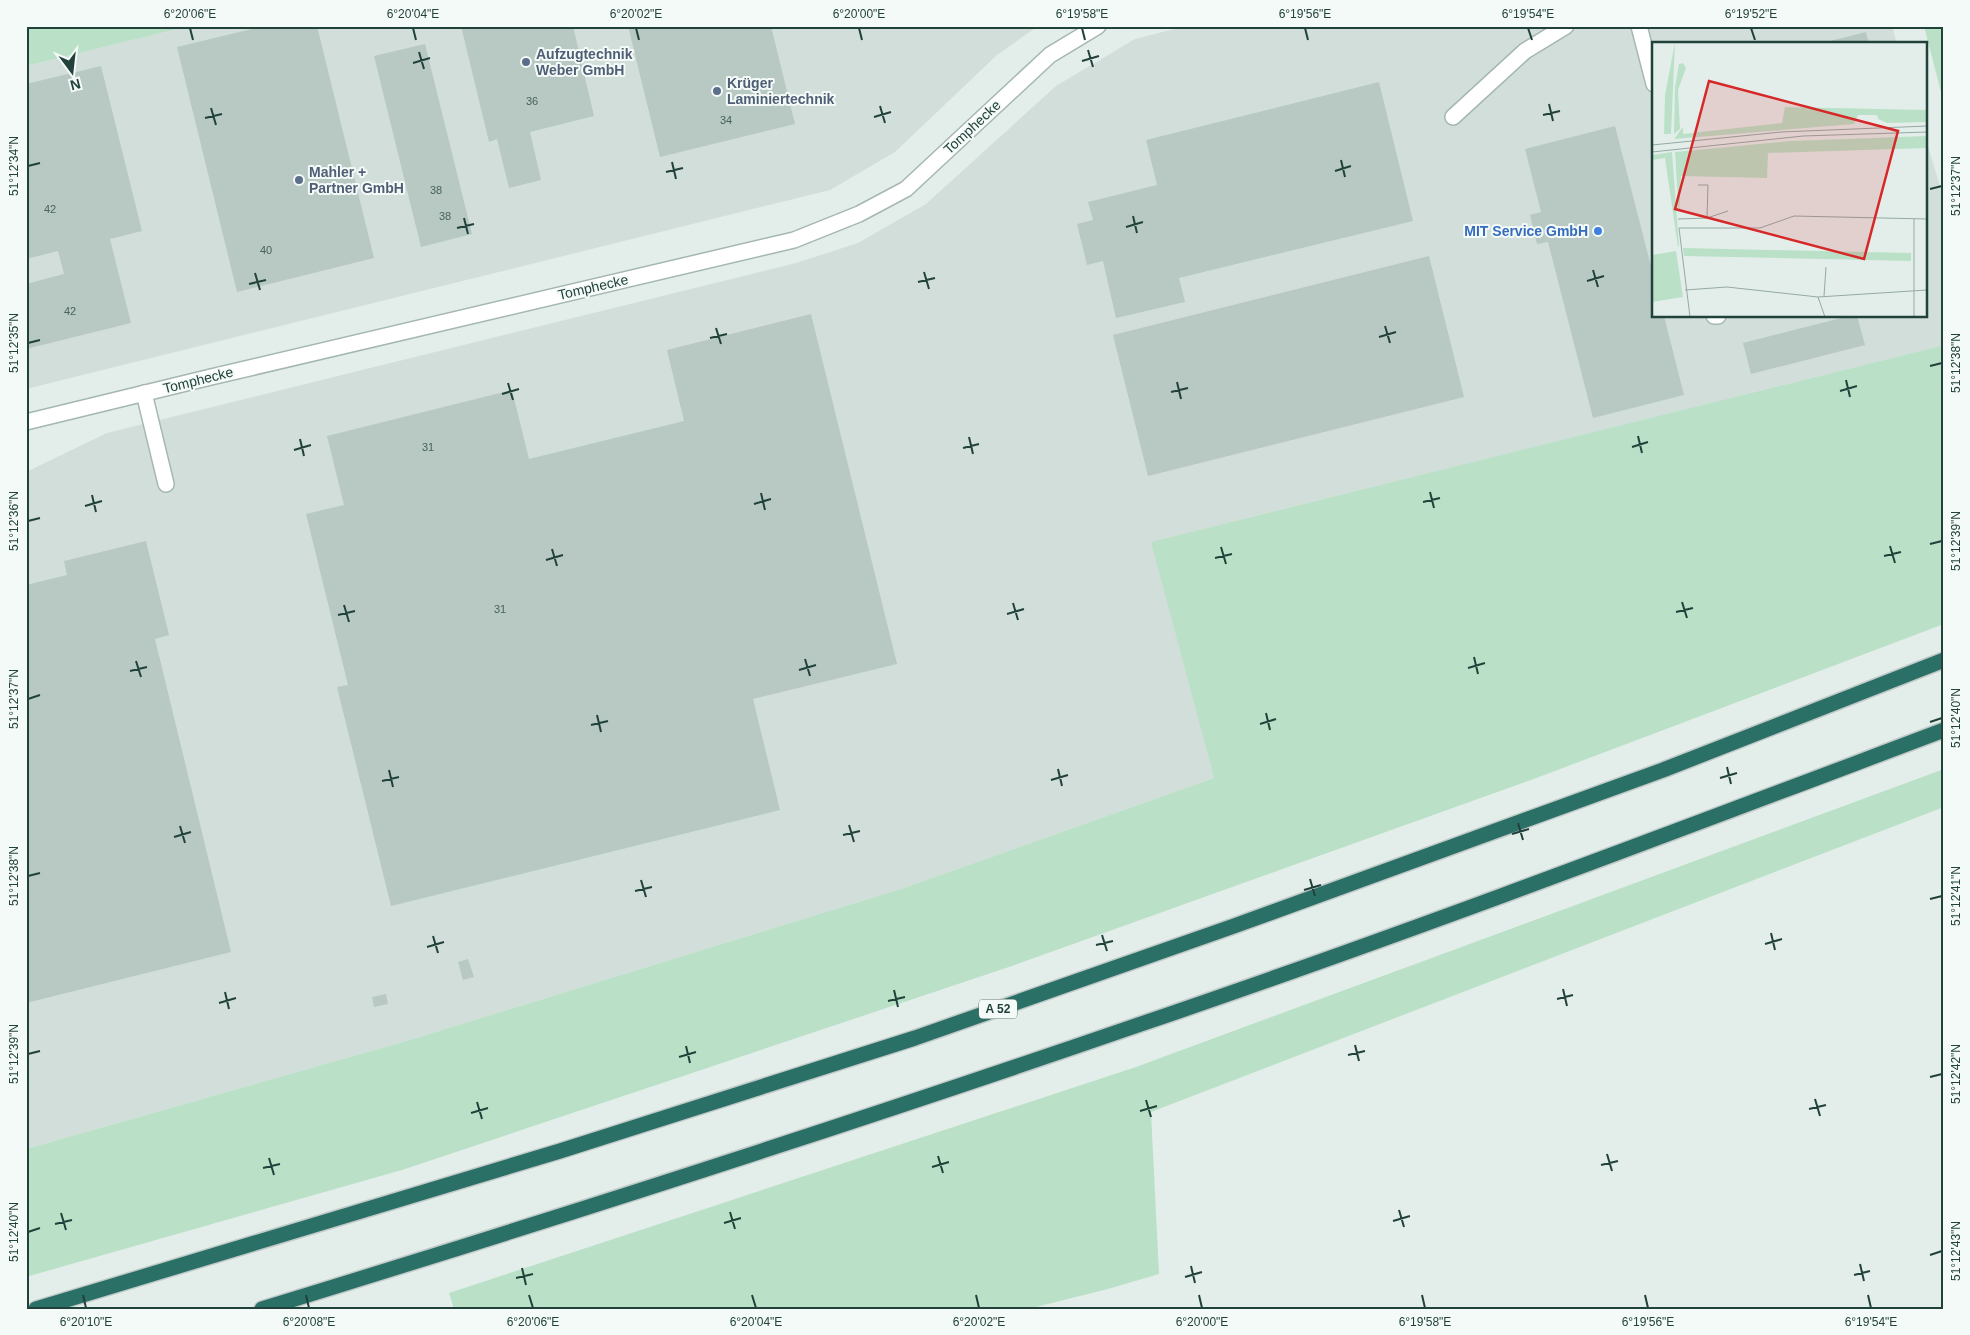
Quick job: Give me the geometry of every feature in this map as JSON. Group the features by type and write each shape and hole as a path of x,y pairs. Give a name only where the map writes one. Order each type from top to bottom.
{"highway":[{"name":"A 52","path":"36,1309 560,1151 915,1038 1234,926 1663,770 1944,660"},
{"path":"262,1309 658,1186 1141,1025 1595,862 1944,730"}],"street":[{"name":"Tomphecke","path":"26,422 794,240 859,214 906,188 1050,55 1098,26"},
{"path":"1453,118 1525,51 1566,26"},
{"path":"1639,26 1652,76"},
{"path":"144,393 166,484"}],"shaded area":[{"path":"190,26 1038,26 997,55 895,152 830,190 26,389 26,66"},
{"path":"1186,26 1892,26 1896,42 1652,42 1652,318 1928,318 1928,147 1944,199 1944,345 1152,542 1214,778 904,888 403,1042 26,1149 26,472 107,433 796,263 858,243 926,204 1056,86 1135,39"}],"green space":[{"path":"26,26 190,26 26,66"},
{"path":"1924,26 1942,26 1944,33 1944,104"},
{"path":"1944,345 1944,624 1539,777 1012,966 402,1170 26,1277 26,1149 403,1042 904,888 1214,778 1151,542"},
{"path":"1944,769 1944,807 1151,1112 1159,1274 1028,1309 454,1309 449,1293 1136,1067"}],"building":[{"path":"264,26 317,26 374,258 237,292 177,47"},
{"path":"461,26 573,26 594,116 530,132 541,180 509,188 497,139 489,142"},
{"path":"628,26 771,26 795,124 660,157"},
{"path":"1866,32 1868,42 1826,42"},
{"path":"425,44 472,234 421,247 374,56"},
{"path":"101,66 142,231 110,239 131,323 26,349 26,284 64,274 58,251 26,259 26,84"},
{"path":"1379,82 1413,221 1179,278 1185,302 1116,318 1103,261 1087,265 1077,224 1093,220 1088,202 1157,185 1146,140"},
{"path":"1615,126 1652,270 1652,318 1665,318 1684,395 1593,418 1548,242 1537,244 1530,215 1541,212 1525,149"},
{"path":"1429,256 1464,397 1148,476 1113,335"},
{"path":"811,314 897,664 753,699 780,810 391,906 337,687 348,685 306,514 344,505 327,436 512,390 529,459 684,421 667,350"},
{"path":"1841,318 1858,318 1865,345 1751,374 1743,343"},
{"path":"146,541 169,635 155,639 231,952 26,1003 26,585 67,575 64,561"},
{"path":"468,959 474,977 463,980 458,962"},
{"path":"386,994 388,1004 374,1007 372,997"}],"place":[{"name":"Aufzugtechnik Weber GmbH","path":"526,62"},
{"name":"Krüger Laminiertechnik","path":"717,91"},
{"name":"Mahler + Partner GmbH","path":"299,180"},
{"name":"MIT Service GmbH","path":"1598,231"}]}
